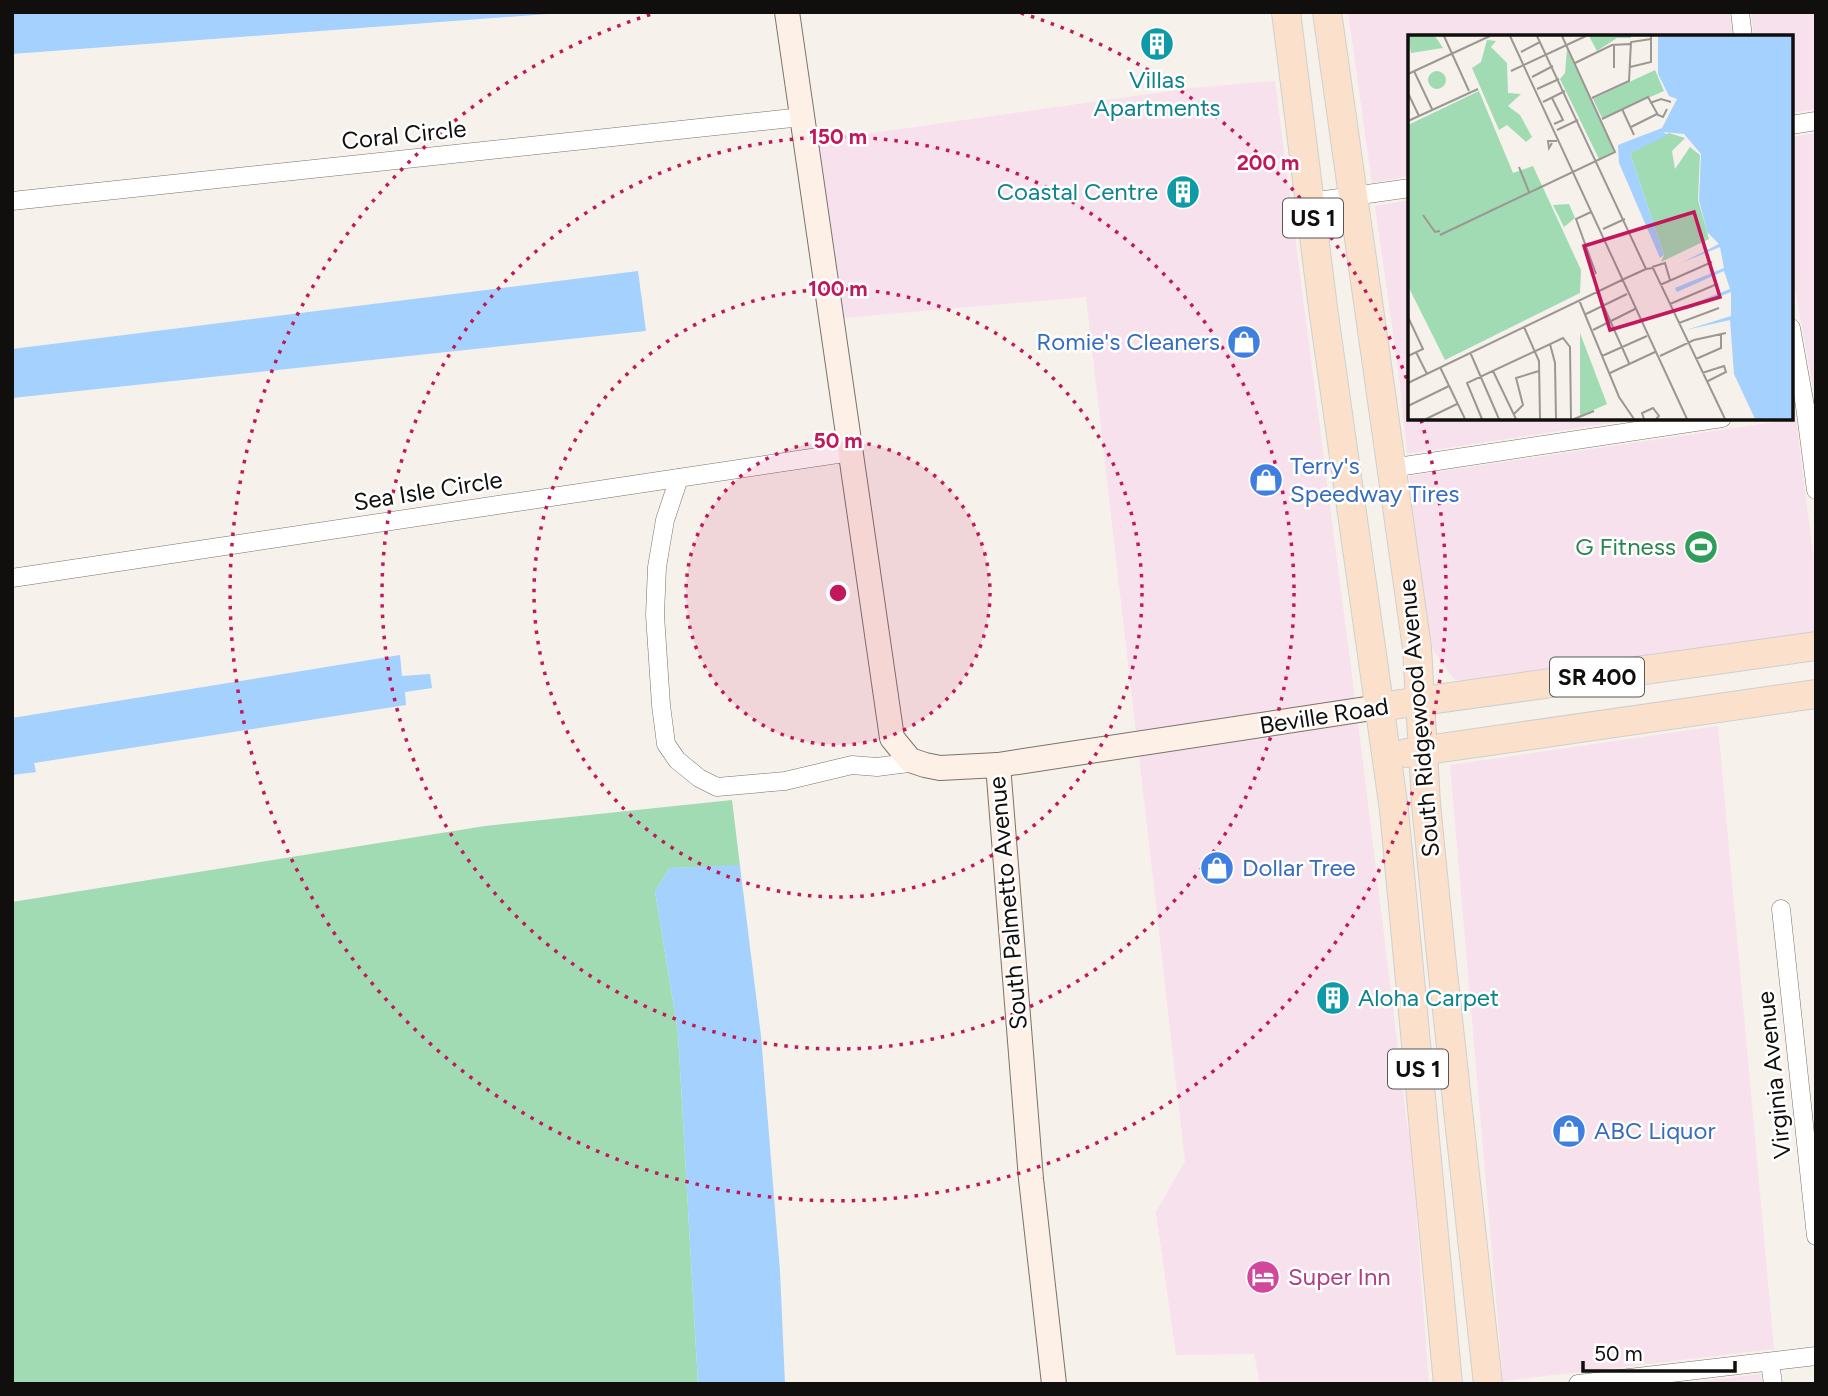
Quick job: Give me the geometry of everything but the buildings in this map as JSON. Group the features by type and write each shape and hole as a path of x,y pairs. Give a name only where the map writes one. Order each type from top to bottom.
{"main road":[{"name":"South Ridgewood Avenue","path":"1286,12 1323,308 1395,823 1448,1384"},
{"name":"South Ridgewood Avenue","path":"1327,12 1417,648 1440,941 1487,1376"},
{"name":"Beville Road","path":"1379,707 1816,646"},
{"name":"Beville Road","path":"1385,754 1423,751 1816,694"},
{"path":"1439,1290 1458,1303 1487,1376"}],"street":[{"path":"787,12 892,738 910,760 916,762"},
{"path":"1740,12 1743,35"},
{"name":"Coral Circle","path":"12,201 802,117"},
{"path":"1793,125 1816,121"},
{"path":"1311,202 1408,188"},
{"path":"1793,340 1816,490"},
{"path":"1391,468 1709,420"},
{"name":"Sea Isle Circle","path":"12,578 851,452"},
{"path":"678,478 665,520 657,567 655,615 666,744 677,760 699,778 717,787 785,781 852,765 877,766 916,762"},
{"name":"Beville Road","path":"998,765 1379,707"},
{"name":"South Palmetto Avenue","path":"916,762 940,768 998,765 1031,1179 1054,1384"},
{"name":"Virginia Avenue","path":"1781,909 1816,1237"},
{"path":"1578,1384 1816,1356"},
{"path":"1770,1362 1773,1384"}],"shaded area":[{"path":"1348,12 1729,12 1733,35 1408,35 1408,176 1372,183"},
{"path":"1751,12 1816,12 1816,109 1793,113 1793,35 1754,35"},
{"path":"1275,81 1355,699 1136,733 1086,297 842,318 815,141 1191,88"},
{"path":"1816,133 1816,393 1793,278 1793,137"},
{"path":"1408,200 1408,420 1631,420 1407,454 1399,375 1375,206"},
{"path":"1796,419 1816,577 1816,632 1471,683 1454,679 1433,650 1422,593 1409,476"},
{"path":"1358,722 1410,1131 1429,1384 1260,1384 1254,1354 1176,1355 1156,1212 1185,1161 1139,756"},
{"path":"1718,726 1774,1349 1503,1381 1450,765"},
{"path":"1761,1374 1762,1384 1679,1384"}],"green space":[{"path":"732,800 740,866 670,868 655,891 678,1033 698,1384 12,1384 12,902 485,826"}],"water":[{"path":"12,12 575,12 12,54"},
{"path":"638,271 646,331 12,398 12,349"},
{"path":"400,655 402,676 430,674 432,688 405,692 406,705 34,763 36,772 12,775 12,718"},
{"path":"740,866 761,1036 780,1271 785,1384 698,1384 678,1033 655,891 670,868"}],"place":[{"name":"Villas Apartments","path":"1157,44"},
{"name":"Coastal Centre","path":"1183,192"},
{"name":"Romie's Cleaners","path":"1244,342"},
{"name":"Terry's Speedway Tires","path":"1266,480"},
{"name":"G Fitness","path":"1701,547"},
{"name":"Dollar Tree","path":"1217,868"},
{"name":"Aloha Carpet","path":"1333,998"},
{"name":"ABC Liquor","path":"1569,1131"},
{"name":"Super Inn","path":"1263,1277"}]}
